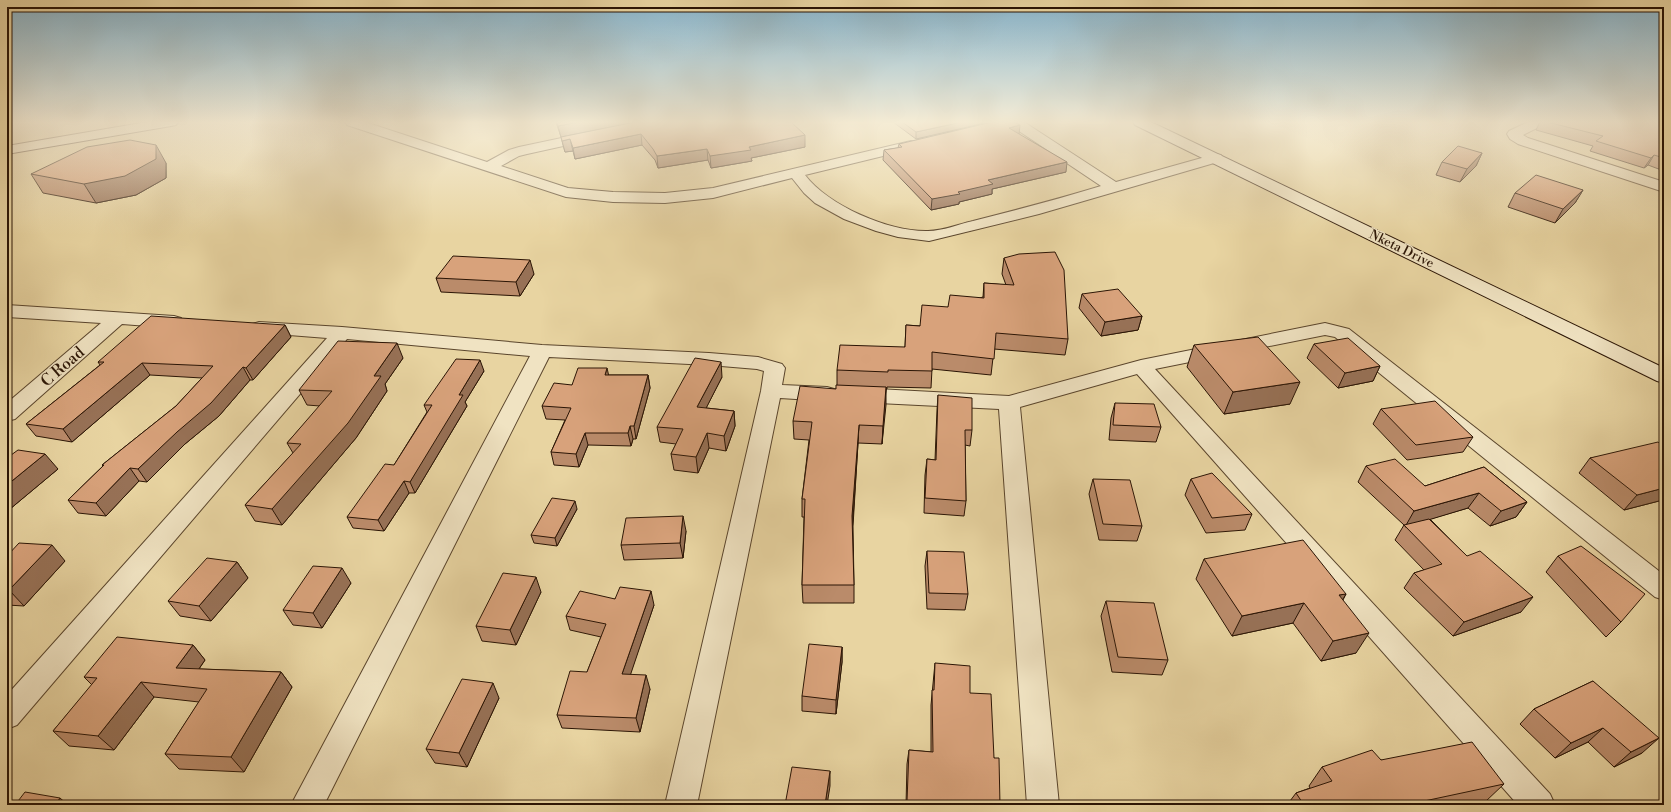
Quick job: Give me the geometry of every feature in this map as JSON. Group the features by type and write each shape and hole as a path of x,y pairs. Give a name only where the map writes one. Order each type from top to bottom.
{"street":[{"path":"467,160 566,192 613,197 665,198 713,193 850,160"},
{"path":"488,167 501,160"},
{"path":"1069,160 1114,188"},
{"path":"795,173 810,190 848,215 900,232 912,235 929,236 1033,211 1210,160"},
{"name":"Nketa Drive","path":"1220,160 1664,376"},
{"path":"1581,160 1664,187"},
{"path":"7,311 195,324"},
{"name":"C Road","path":"7,414 118,318"},
{"path":"241,326 342,333 542,351 709,359 758,363 775,368 682,805"},
{"path":"771,391 1009,402 1141,366 1325,329 1342,333 1664,590"},
{"path":"7,716 342,333"},
{"path":"307,805 542,351"},
{"path":"1141,366 1539,805"},
{"path":"1009,402 1043,805"}],"building":[{"path":"60,160 154,160 125,176 84,184 31,174"},
{"path":"894,160 1063,160 1067,162 988,180 993,184 958,192 960,194 932,199"},
{"path":"1444,160 1476,160 1467,169 1442,162"},
{"path":"1536,175 1583,190 1563,209 1515,193"},
{"path":"1055,252 1064,270 1068,339 996,333 994,359 932,352 932,371 888,370 888,372 837,370 840,345 905,347 906,325 920,326 922,305 948,307 950,295 984,298 984,283 1014,285 1004,258 1019,254"},
{"path":"453,256 530,260 516,282 436,278"},
{"path":"1118,289 1142,316 1105,322 1082,294"},
{"path":"151,316 285,325 246,368 243,367 211,403 177,432 138,469 130,468 96,503 68,500 104,465 102,465 176,406 213,366 142,363 63,429 26,424 104,362 98,362"},
{"path":"1258,337 1300,382 1233,392 1194,345"},
{"path":"1348,338 1380,366 1345,373 1314,344"},
{"path":"338,341 397,343 374,376 381,376 348,423 272,509 245,505 301,444 287,443 332,391 299,390"},
{"path":"695,358 721,362 697,407 734,411 724,436 707,433 696,457 671,454 683,429 657,427"},
{"path":"456,359 480,360 459,395 463,395 410,482 404,481 378,520 347,517 385,464 394,465 432,405 424,405"},
{"path":"578,368 607,368 605,375 648,375 634,426 630,426 628,433 585,433 576,454 551,452 571,408 542,406 554,383 572,385"},
{"path":"836,385 886,387 883,426 859,425 852,516 854,585 802,585 805,499 802,499 812,422 793,421 800,386 836,389"},
{"path":"938,395 972,398 972,430 965,430 966,501 925,498 927,459 936,460"},
{"path":"1435,401 1473,437 1416,445 1381,409"},
{"path":"1115,403 1154,404 1161,427 1113,425"},
{"path":"1658,442 1664,447 1664,488 1637,495 1590,458"},
{"path":"18,450 45,454 7,485 7,458"},
{"path":"1395,459 1425,486 1484,467 1527,502 1501,511 1479,493 1414,511 1366,466"},
{"path":"1212,473 1252,514 1212,518 1191,479"},
{"path":"1093,479 1130,480 1142,526 1103,524"},
{"path":"552,498 575,501 555,538 531,535"},
{"path":"683,516 680,543 621,545 626,518"},
{"path":"1429,519 1467,556 1480,551 1533,597 1464,622 1414,573 1442,564 1404,525"},
{"path":"1303,540 1346,594 1339,595 1369,633 1333,641 1304,603 1242,616 1204,559"},
{"path":"19,543 52,545 9,590 7,590 7,556"},
{"path":"1581,546 1645,594 1621,622 1558,556"},
{"path":"927,551 964,552 968,594 929,593"},
{"path":"207,558 237,562 199,606 168,601"},
{"path":"313,566 342,568 313,613 283,610"},
{"path":"503,573 536,577 510,630 476,626"},
{"path":"620,587 651,591 622,674 646,675 636,718 557,715 570,671 587,672 606,624 566,616 580,591 615,599"},
{"path":"1106,601 1154,603 1168,660 1118,657"},
{"path":"117,637 193,645 176,668 281,672 231,757 165,754 207,689 141,682 98,736 53,731 97,678 84,677"},
{"path":"809,644 842,647 836,700 802,696"},
{"path":"935,663 970,666 970,693 991,694 994,758 999,758 1000,805 932,805 907,801 909,750 933,752 932,690 934,690"},
{"path":"462,679 493,683 459,753 426,749"},
{"path":"1593,681 1659,738 1631,752 1603,728 1571,743 1534,709"},
{"path":"1472,742 1504,784 1415,803 1416,805 1304,805 1296,793 1332,781 1322,767 1372,750 1381,760"},
{"path":"792,767 830,771 825,805 785,805"},
{"path":"25,792 60,798 55,805 15,805"},
{"path":"396,801 438,805 395,805"}]}
